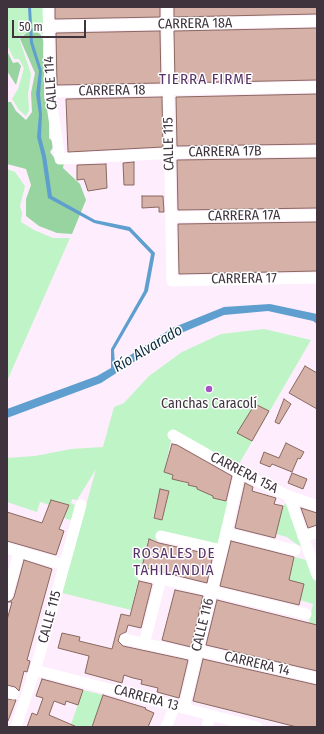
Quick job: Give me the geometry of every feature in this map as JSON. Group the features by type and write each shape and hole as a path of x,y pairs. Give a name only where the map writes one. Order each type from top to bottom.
{"street":[{"name":"CALLE 114","path":"48,7 50,92 60,159"},
{"name":"CALLE 115","path":"167,7 172,281"},
{"name":"CARRERA 18A","path":"48,26 317,21"},
{"name":"CARRERA 18","path":"50,92 317,86"},
{"name":"CARRERA 17B","path":"60,159 170,153 317,150"},
{"name":"CARRERA 17A","path":"171,217 317,214"},
{"name":"CARRERA 17","path":"172,281 317,278"},
{"name":"CARRERA 15A","path":"173,435 240,473 289,496 317,506"},
{"name":"CALLE 116","path":"166,727 179,707 197,652 240,473"},
{"path":"289,496 317,575"},
{"name":"CALLE 115","path":"16,727 35,670 81,505"},
{"path":"303,537 317,532"},
{"path":"226,533 296,550"},
{"path":"161,536 222,550"},
{"path":"7,548 64,565"},
{"path":"7,596 19,552"},
{"path":"141,574 306,614"},
{"path":"144,644 161,579"},
{"name":"CARRERA 14","path":"125,638 144,644 197,652 317,678"},
{"name":"CARRERA 13","path":"35,670 257,727"},
{"path":"207,727 210,715"}],"green space":[{"path":"7,7 43,7 43,34 32,27 19,38 31,74 28,94 29,111 26,116 19,110 12,99 18,89 24,68 19,59 14,59 7,45"},
{"path":"33,28 41,35 44,42 44,98 47,104 49,116 49,138 55,144 50,152 55,159 64,162 63,168 80,184 86,200 72,234 57,233 39,226 26,216 26,199 31,185 26,169 7,164 7,102 11,102 16,111 26,120 32,112 31,93 35,73 20,39"},
{"path":"7,51 13,63 18,62 21,66 16,85 7,71"},
{"path":"7,169 15,172 25,186 20,206 22,213 21,222 34,230 53,238 70,238 7,381"},
{"path":"264,329 311,340 236,469 173,432 164,472 173,475 172,477 181,479 180,481 197,487 197,489 213,496 213,498 229,502 217,547 159,534 158,541 148,539 131,610 62,593 96,469 77,500 72,499 71,503 75,505 71,520 64,518 69,505 61,502 60,504 50,505 40,502 37,512 7,502 7,458 35,456 71,449 103,447 114,407 124,403 149,376 182,352 221,334","holes":["160,489 169,491 162,520 153,517"]},
{"path":"287,502 317,579 317,649 308,627 313,604 300,600 304,584 289,580 294,557 306,560 302,547 287,537 276,534 283,506"},
{"path":"83,690 103,695 92,727 70,727"}],"water":[{"name":"Río Alvarado","path":"28,7 31,7 33,42 42,71 40,94 42,114 41,137 46,156 52,196 95,220 130,227 155,253 148,291 114,350 115,365 172,328 224,307 270,304 317,314 317,324 313,321 268,311 224,315 174,336 101,383 7,418 7,409 97,376 111,368 111,349 144,291 151,254 129,231 94,223 48,198 42,157 37,137 39,114 36,94 39,71 30,43"}],"building":[{"path":"55,7 160,7 160,17 55,19"},
{"path":"174,7 317,7 317,14 174,17"},
{"path":"317,28 317,80 175,83 174,31"},
{"path":"160,31 161,83 57,85 56,33"},
{"path":"317,94 317,144 177,146 176,97"},
{"path":"162,97 163,147 68,152 66,99"},
{"path":"317,158 317,208 178,210 177,160"},
{"path":"134,162 134,185 124,185 123,163"},
{"path":"106,164 107,188 88,191 84,179 77,180 77,165"},
{"path":"142,196 163,196 164,212 159,212 159,207 142,208"},
{"path":"317,222 317,271 179,274 178,224"},
{"path":"305,366 317,373 317,409 289,393"},
{"path":"284,399 291,404 279,424 275,422"},
{"path":"255,404 269,411 252,441 237,433"},
{"path":"286,443 304,452 300,459 298,458 292,472 272,464 270,467 260,463 264,452 279,458"},
{"path":"172,444 177,445 232,476 226,501 213,498 213,496 197,489 197,487 188,485 189,483 172,479 173,475 164,472"},
{"path":"292,473 307,479 303,489 288,483"},
{"path":"245,483 253,487 252,491 276,498 274,504 283,506 275,538 235,528"},
{"path":"160,489 169,491 162,520 154,518"},
{"path":"51,500 69,505 59,529 64,531 56,555 7,541 7,512 42,523"},
{"path":"301,508 317,513 317,525 308,528"},
{"path":"149,539 159,543 213,555 207,583 142,567"},
{"path":"231,541 294,557 289,580 304,584 299,605 220,586"},
{"path":"24,560 52,569 27,660 30,661 29,665 27,672 24,671 19,691 15,687 7,685 7,620 12,602 8,602 14,597"},
{"path":"139,581 152,584 141,628 128,625 126,632 120,635 118,641 123,646 188,660 179,698 157,692 158,688 141,684 142,680 124,675 122,683 85,673 89,656 58,648 62,633 80,637 79,641 112,649 121,614 130,616"},
{"path":"175,590 203,596 191,647 162,640"},
{"path":"217,600 317,625 317,671 206,645"},
{"path":"203,659 317,685 317,727 297,727 193,701"},
{"path":"42,679 83,690 78,705 66,701 65,705 54,701 49,715 77,727 27,727 32,713 37,715 43,698 36,696"},
{"path":"103,695 146,708 145,709 154,713 148,727 92,727"},
{"path":"7,699 16,700 8,721 7,721"}],"place":[{"name":"Canchas Caracolí","path":"209,389"}],"district":[{"name":"TIERRA FIRME","path":"206,80"},
{"name":"ROSALES DE TAHILANDIA","path":"174,562"}]}
